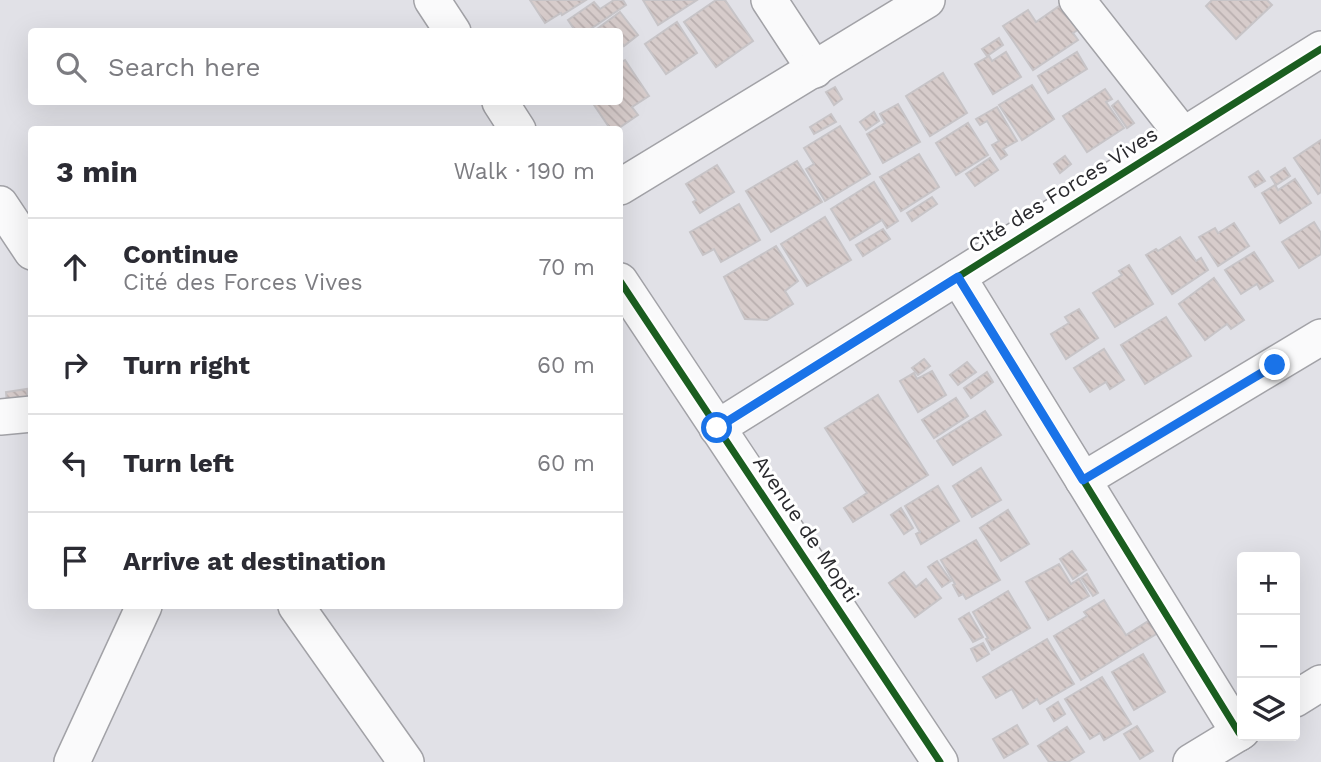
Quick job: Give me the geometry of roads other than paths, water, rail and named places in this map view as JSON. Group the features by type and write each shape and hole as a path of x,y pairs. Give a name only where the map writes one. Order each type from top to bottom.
{"street":[{"path":"432,0 450,28"},
{"path":"769,0 815,70"},
{"path":"623,185 927,0"},
{"path":"1077,0 1183,135"},
{"name":"Cité des Forces Vives","path":"717,428 1321,49"},
{"path":"502,105 515,126"},
{"path":"0,204 28,246"},
{"path":"958,277 1237,726"},
{"name":"Avenue de Mopti","path":"623,286 940,762"},
{"path":"1083,480 1321,337"},
{"path":"0,417 28,414"},
{"path":"72,762 144,609"},
{"path":"298,609 406,762"},
{"path":"1300,696 1321,683"},
{"path":"1191,762 1237,734"}]}
